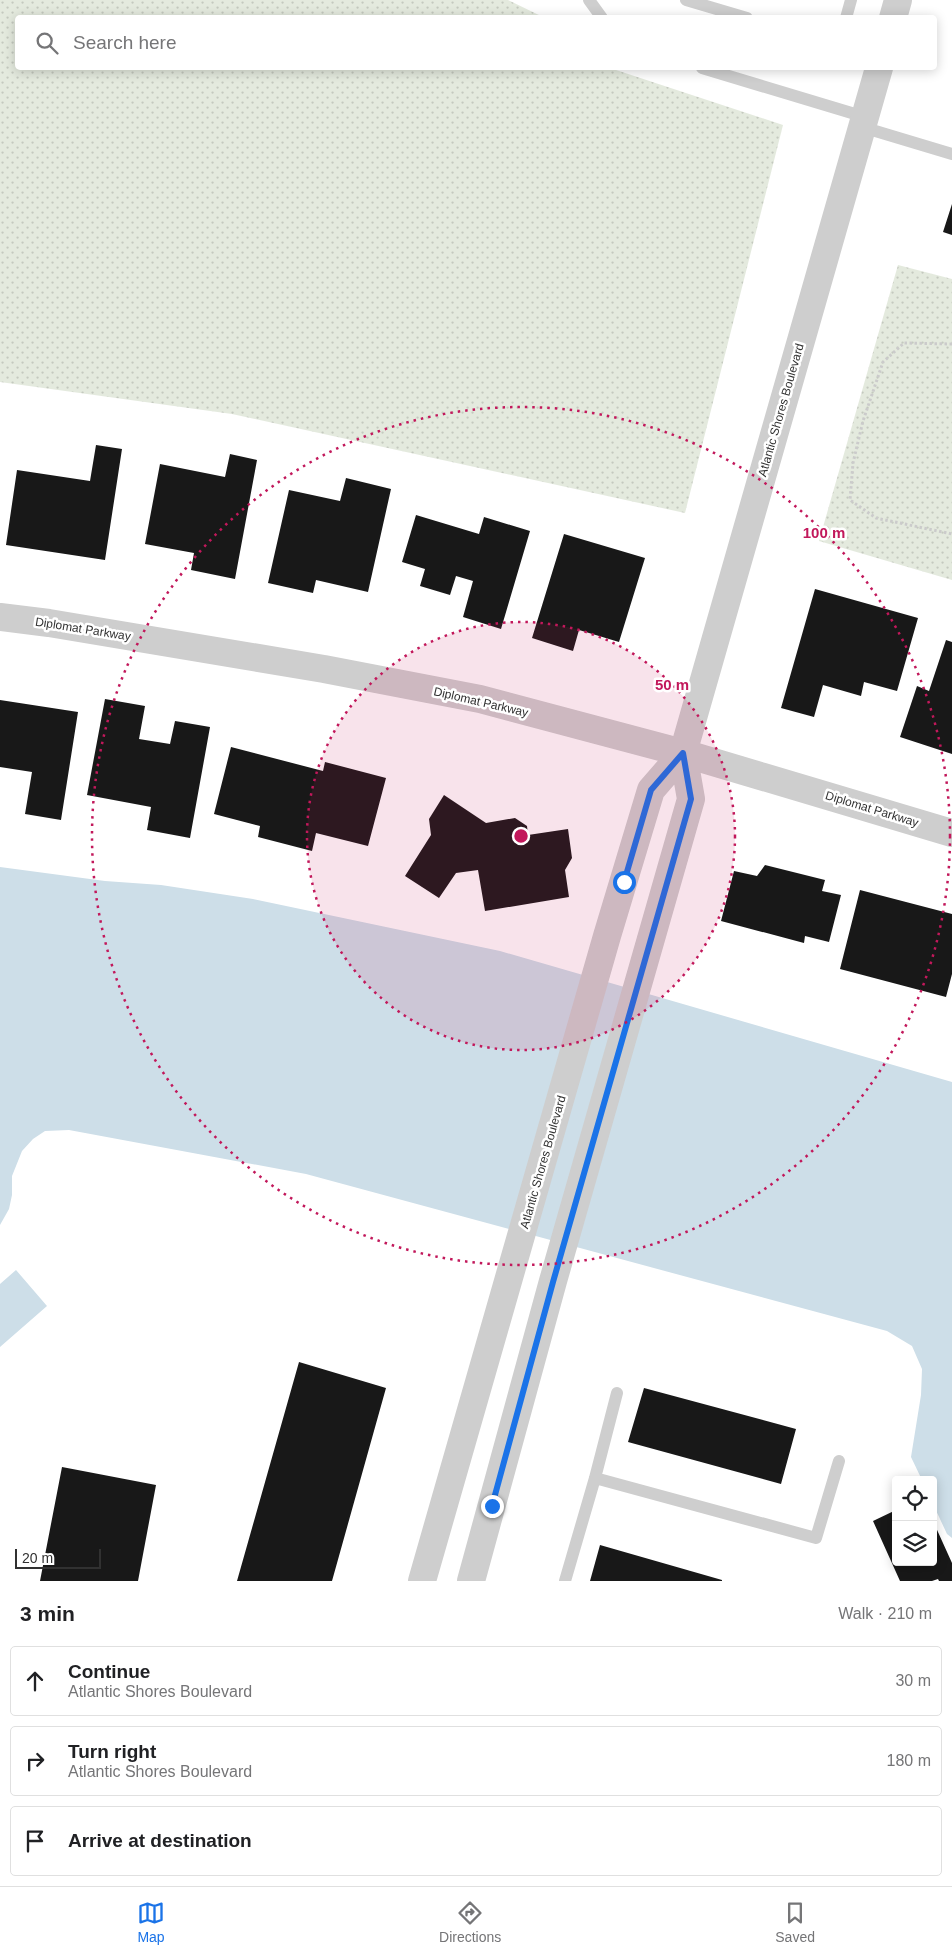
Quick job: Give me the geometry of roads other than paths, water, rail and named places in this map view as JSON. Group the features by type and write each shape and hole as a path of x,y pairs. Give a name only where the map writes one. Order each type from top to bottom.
{"street":[{"path":"894,15 898,0"},
{"name":"Atlantic Shores Boulevard","path":"422,1581 607,936 651,790 683,753 878,70"},
{"name":"Diplomat Parkway","path":"0,617 49,623 304,666 480,700 683,753 952,833"},
{"name":"Atlantic Shores Boulevard","path":"471,1581 553,1282 691,799 683,753"}],"lane":[{"path":"589,0 600,15"},
{"path":"686,0 737,15"},
{"path":"847,15 851,0"},
{"path":"708,70 952,154"},
{"path":"565,1581 617,1393"},
{"path":"595,1478 816,1538 839,1461"}]}
